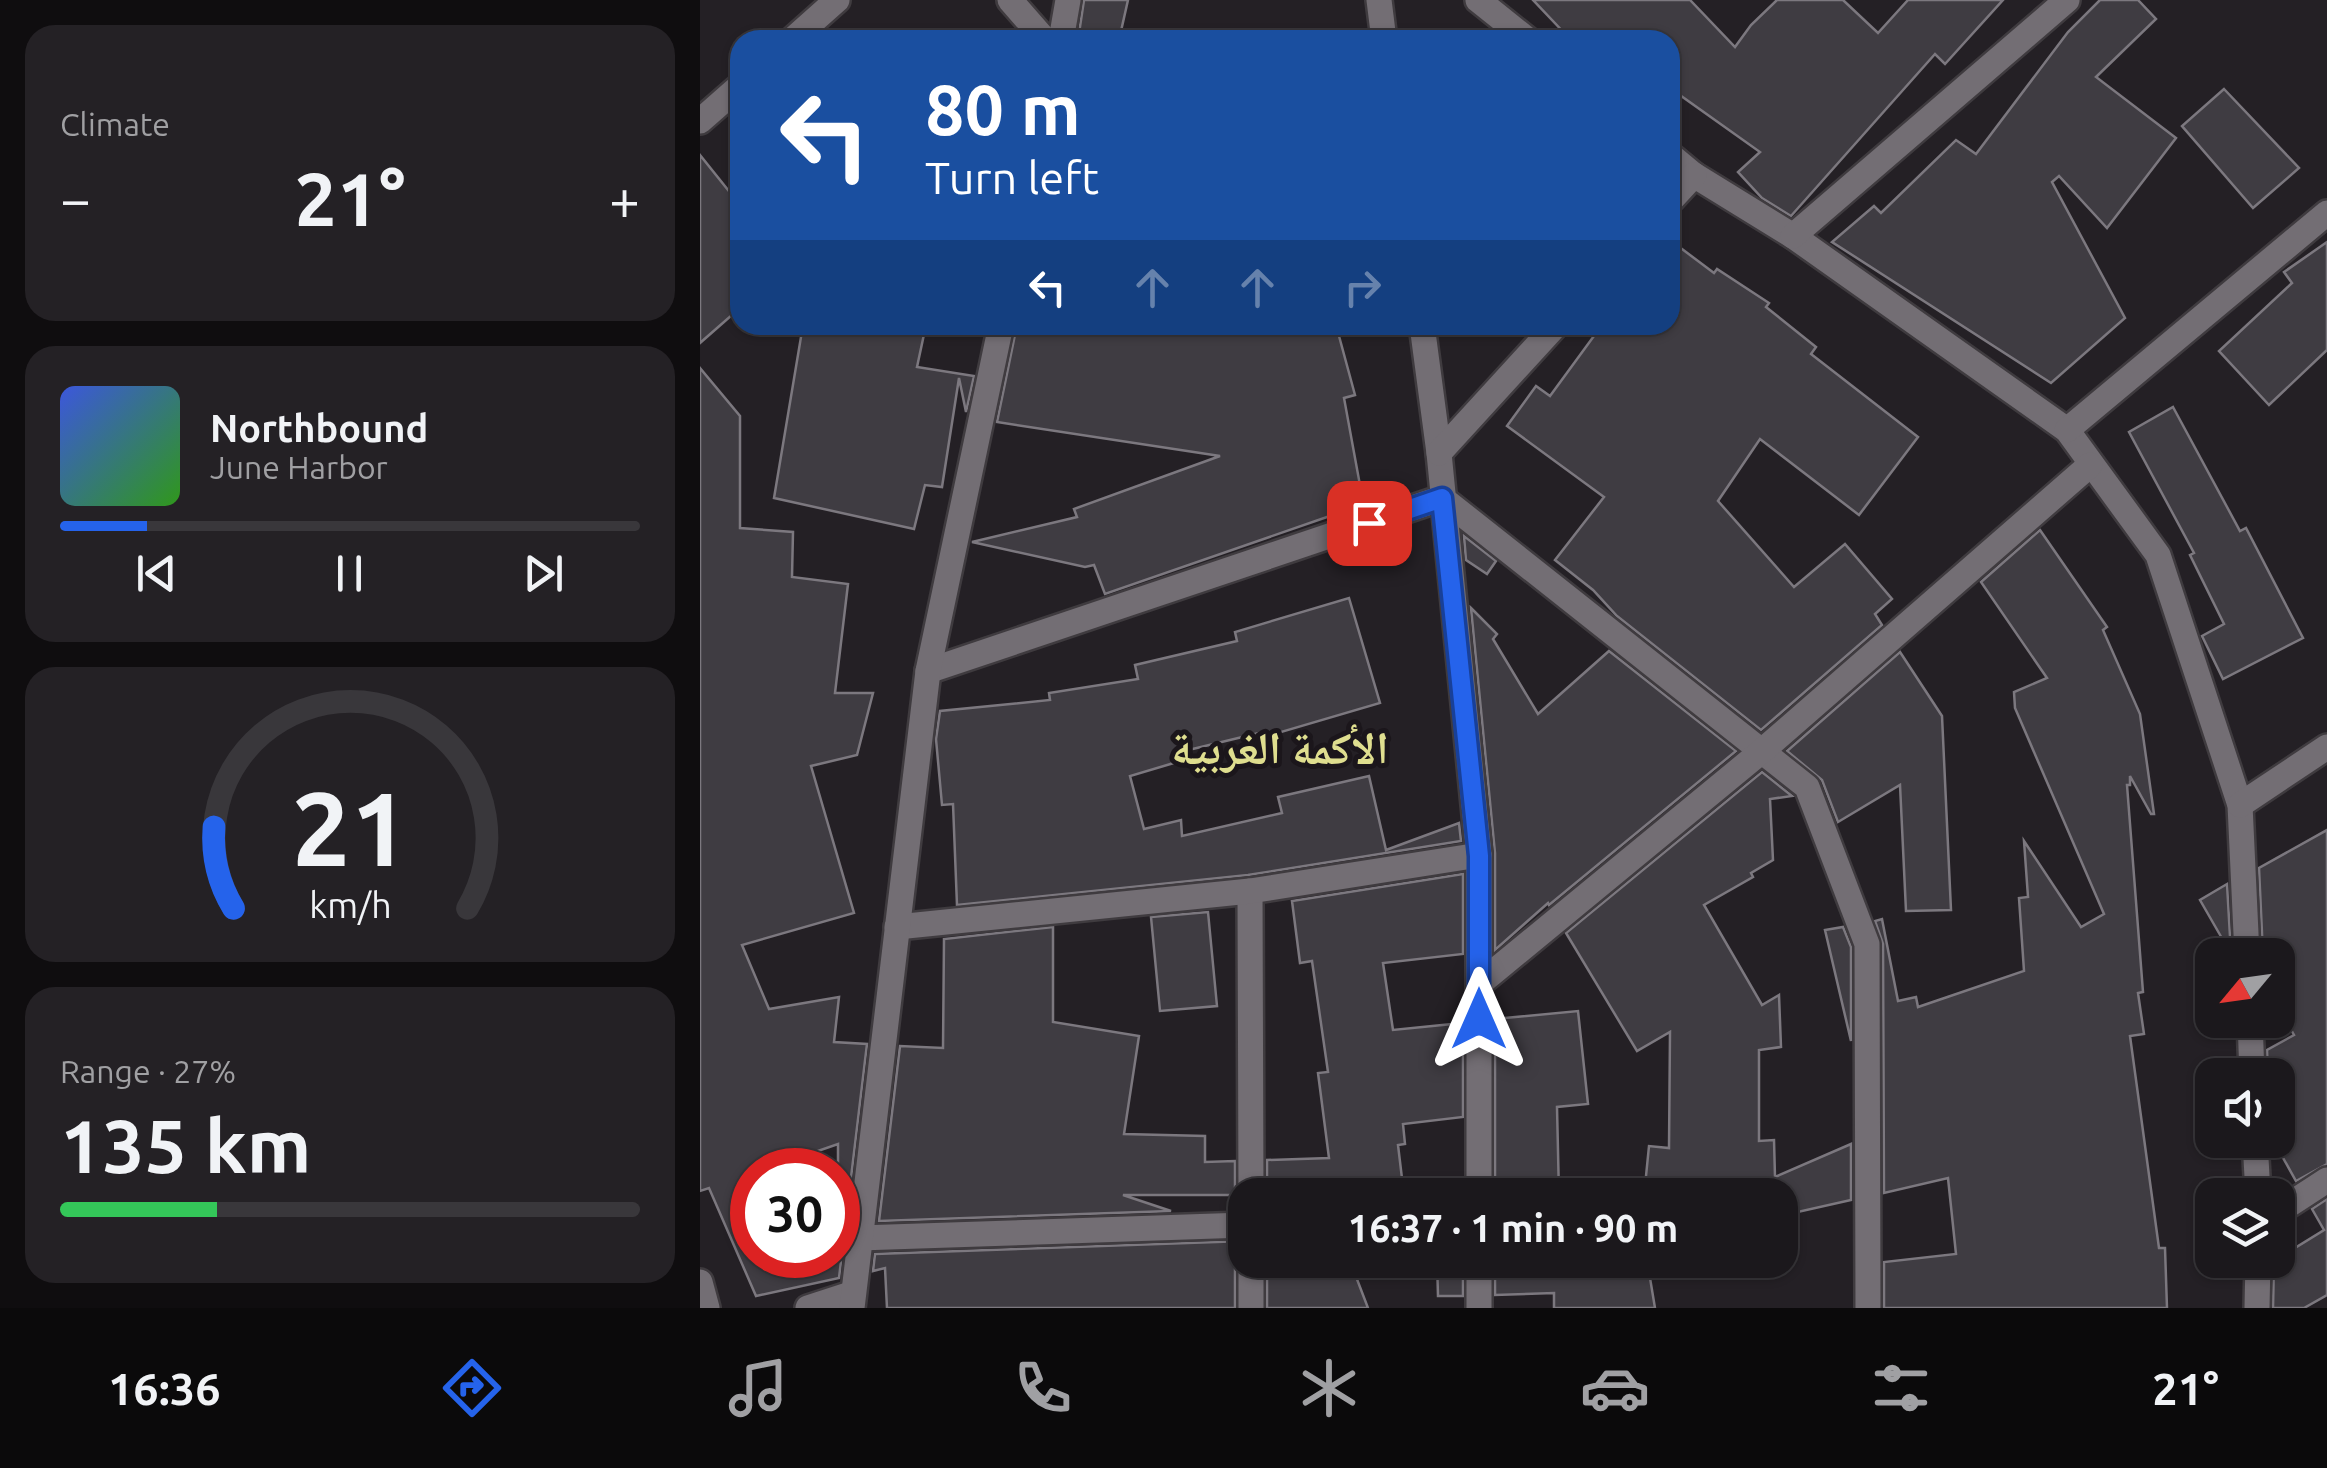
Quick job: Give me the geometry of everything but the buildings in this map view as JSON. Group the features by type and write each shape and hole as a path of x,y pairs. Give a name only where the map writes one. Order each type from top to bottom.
{"street":[{"path":"803,30 837,0"},
{"path":"1010,0 1036,30"},
{"path":"1063,30 1068,0"},
{"path":"1378,0 1382,30"},
{"path":"1478,0 1516,30"},
{"path":"1793,236 2067,0"},
{"path":"700,121 730,95"},
{"path":"1680,163 1793,236 2067,430 2158,556 2240,805 2246,938"},
{"path":"1680,190 1694,175"},
{"path":"2067,430 2327,213"},
{"path":"860,1222 928,671 999,335"},
{"path":"1423,335 1479,856 1479,1178"},
{"path":"1438,453 1547,335"},
{"path":"1479,984 1762,751 2090,465"},
{"path":"928,671 1442,498"},
{"path":"1442,498 1807,787 1867,944 1868,1308"},
{"path":"2240,805 2327,747"},
{"path":"896,926 1250,891 1479,856"},
{"path":"1250,891 1250,1178"},
{"path":"2295,1201 2327,1180"},
{"path":"860,1238 1228,1226"},
{"path":"1251,1278 1251,1308"},
{"path":"1479,1278 1479,1308"},
{"path":"2257,1308 2258,1278"},
{"path":"700,1282 707,1308"},
{"path":"808,1308 852,1301"}],"district":[{"name":"الأكمة الغربية","path":"1280,747"}],"route":[{"path":"1369,523 1442,498 1479,856 1479,1019"}]}
